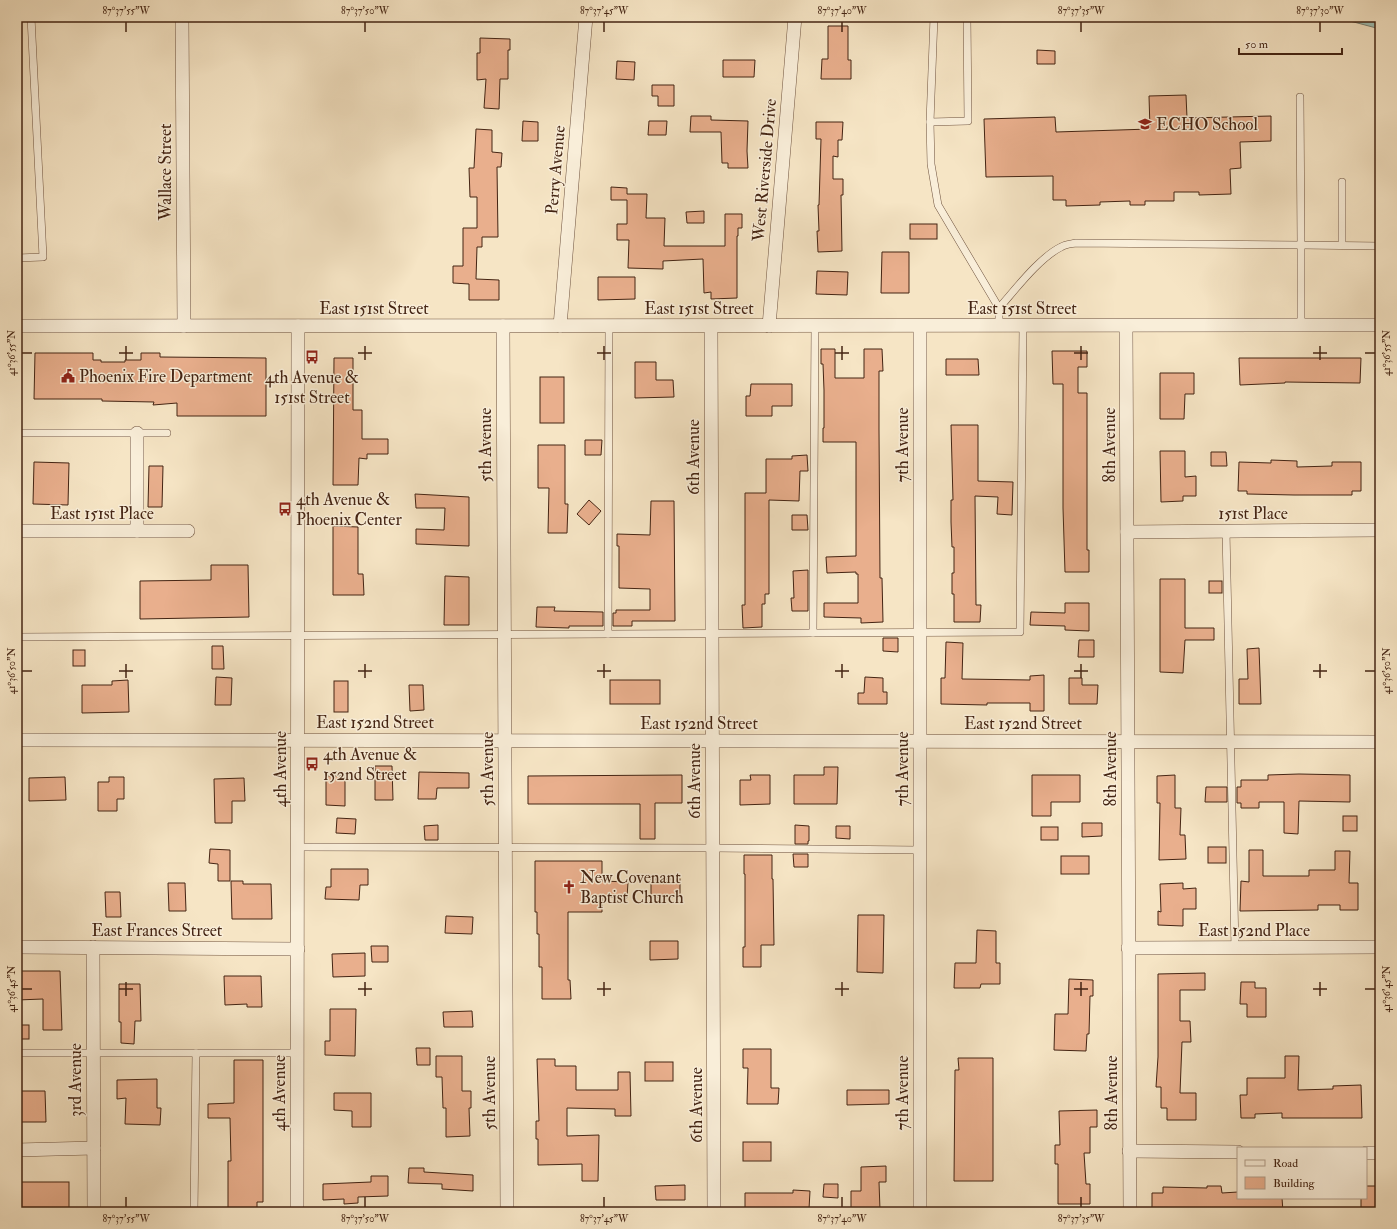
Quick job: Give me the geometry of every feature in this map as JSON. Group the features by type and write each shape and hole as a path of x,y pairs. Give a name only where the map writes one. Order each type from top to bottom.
{"street":[{"name":"Wallace Street","path":"182,17 184,326"},
{"name":"Perry Avenue","path":"560,326 586,17"},
{"name":"West Riverside Drive","path":"769,326 795,17"},
{"name":"East 151st Street","path":"17,326 1380,325"},
{"name":"4th Avenue","path":"297,1212 298,326"},
{"name":"5th Avenue","path":"503,326 507,1212"},
{"name":"6th Avenue","path":"711,326 714,1212"},
{"name":"7th Avenue","path":"920,326 920,1212"},
{"name":"8th Avenue","path":"1126,326 1130,1212"},
{"path":"137,433 137,531"},
{"name":"151st Place","path":"1127,532 1380,530"},
{"name":"East 151st Place","path":"17,531 188,531"},
{"name":"East 152nd Street","path":"17,740 1380,742"},
{"name":"East Frances Street","path":"17,947 298,949"},
{"name":"3rd Avenue","path":"93,947 94,1212"},
{"name":"East 152nd Place","path":"1128,948 1380,947"},
{"path":"17,1150 94,1148"},
{"path":"1129,1151 1237,1152"},
{"path":"1367,1153 1380,1153"}],"lane":[{"path":"17,258 43,257 31,17"},
{"path":"934,17 930,122 931,164 938,205 999,308 999,326"},
{"path":"930,122 968,121 967,17"},
{"path":"1300,97 1301,325"},
{"path":"1342,182 1342,245"},
{"path":"999,308 1034,268 1051,253 1062,246 1076,243 1380,246"},
{"path":"608,634 609,326"},
{"path":"813,633 815,326"},
{"path":"17,637 1020,632 1023,326"},
{"path":"17,433 167,433"},
{"path":"1226,531 1235,948"},
{"path":"298,847 920,850"},
{"path":"17,1053 297,1052"},
{"path":"194,1212 196,1053"}],"water":[{"path":"1339,17 1380,17 1380,29 1350,21"}],"building":[{"path":"828,26 848,26 848,60 851,60 851,79 821,79 822,59 828,59"},
{"path":"480,38 510,39 510,50 508,50 508,79 500,79 499,109 484,108 486,79 477,80 477,53 480,53"},
{"path":"1037,50 1055,51 1055,64 1037,64"},
{"path":"723,60 755,60 754,77 723,77"},
{"path":"617,61 635,62 634,80 616,79"},
{"path":"652,85 674,85 674,106 658,106 658,96 652,96"},
{"path":"1186,95 1187,118 1271,116 1271,141 1240,142 1241,168 1230,169 1231,194 1199,195 1199,192 1174,192 1174,201 1145,201 1145,205 1130,205 1130,201 1100,202 1100,205 1066,206 1066,200 1053,200 1053,176 986,177 984,119 1055,117 1056,132 1150,129 1149,96"},
{"path":"691,116 711,116 711,120 748,121 748,168 728,168 728,163 722,163 721,132 690,132"},
{"path":"523,121 538,122 538,141 522,141"},
{"path":"649,121 667,121 666,135 648,135"},
{"path":"816,122 843,122 842,140 838,140 838,157 833,156 833,179 843,179 843,195 841,195 842,251 818,252 817,231 819,231 818,205 821,139 816,139"},
{"path":"476,129 492,130 492,152 502,153 501,167 497,167 498,237 482,237 482,247 477,247 476,279 499,280 499,300 469,300 469,284 453,283 453,266 463,266 463,228 477,228 477,197 470,197 469,168 474,168"},
{"path":"611,187 627,188 627,194 647,194 646,218 665,218 664,246 725,246 725,214 742,214 742,228 738,228 737,236 737,298 711,299 711,292 704,293 703,259 663,261 663,269 628,268 629,240 617,240 617,224 627,224 627,200 611,200"},
{"path":"704,211 704,223 687,223 686,212"},
{"path":"910,224 937,224 937,239 910,239"},
{"path":"882,252 909,252 909,293 881,293"},
{"path":"817,271 848,272 847,295 816,294"},
{"path":"598,277 635,277 635,299 598,300"},
{"path":"821,349 835,349 835,378 864,378 864,349 882,349 883,371 879,371 879,429 880,578 882,578 883,622 861,623 861,618 824,617 824,603 858,603 858,574 856,574 856,572 827,573 826,557 856,556 856,442 823,442 824,390"},
{"path":"1052,351 1087,351 1087,367 1078,367 1078,393 1087,393 1087,550 1089,550 1089,572 1065,572 1063,508 1063,384 1053,384"},
{"path":"35,353 93,353 93,360 101,360 101,362 141,360 141,353 160,353 160,357 266,358 266,416 177,416 177,403 153,405 154,402 102,401 102,399 34,399"},
{"path":"334,358 353,358 353,410 362,410 362,439 388,439 388,454 367,454 367,459 359,458 358,485 333,485"},
{"path":"1239,358 1361,358 1360,383 1285,382 1240,385"},
{"path":"946,359 978,359 979,375 946,375"},
{"path":"635,362 656,362 656,380 673,380 674,397 635,398"},
{"path":"1160,373 1194,373 1194,394 1185,394 1184,419 1160,419"},
{"path":"540,377 564,377 564,423 540,423"},
{"path":"751,384 792,384 792,406 772,406 772,416 746,416 746,396 750,396"},
{"path":"951,425 978,425 978,481 1013,482 1012,515 997,514 998,497 975,496 976,605 981,605 980,622 954,622 954,594 952,594 954,547 952,547 951,522 951,500 953,500"},
{"path":"585,440 602,440 601,455 585,455"},
{"path":"538,445 565,445 565,504 568,504 567,533 548,533 549,488 538,488"},
{"path":"1160,451 1185,451 1185,477 1196,476 1196,496 1183,496 1183,501 1161,502"},
{"path":"1211,452 1226,452 1227,466 1211,466"},
{"path":"807,455 808,471 800,471 799,501 769,500 769,594 765,594 765,604 762,604 762,627 743,628 742,605 745,605 745,493 766,493 766,459 792,459 792,456"},
{"path":"1271,460 1297,461 1297,467 1332,466 1332,462 1361,462 1361,491 1352,491 1352,495 1294,495 1247,494 1247,491 1238,491 1239,462 1271,463"},
{"path":"34,462 69,463 68,505 33,504"},
{"path":"149,466 163,466 162,507 148,507"},
{"path":"415,494 469,497 469,546 416,544 416,529 444,530 445,508 416,508"},
{"path":"589,500 601,511 589,525 577,514"},
{"path":"651,501 674,501 675,621 632,621 632,626 613,626 613,613 616,613 616,610 650,610 650,589 619,588 619,546 617,546 617,534 650,535"},
{"path":"792,515 807,515 808,530 792,530"},
{"path":"333,526 358,527 358,574 363,574 364,595 333,595"},
{"path":"211,565 248,565 249,617 140,619 140,581 211,580"},
{"path":"808,570 808,611 792,611 791,598 794,598 793,571"},
{"path":"445,576 469,577 469,625 444,625"},
{"path":"1160,579 1185,579 1185,628 1214,628 1214,640 1185,640 1183,673 1160,672"},
{"path":"1209,581 1222,581 1222,593 1209,593"},
{"path":"1065,603 1089,603 1089,631 1065,630 1065,626 1030,625 1031,612 1065,613"},
{"path":"537,607 555,607 554,611 603,612 603,626 569,626 569,628 536,627"},
{"path":"883,638 898,638 898,652 883,651"},
{"path":"1079,640 1094,640 1094,657 1078,657"},
{"path":"946,642 963,643 962,679 1030,680 1030,676 1044,675 1044,711 1030,711 1030,703 987,703 987,705 941,704 941,678 945,678"},
{"path":"212,646 223,646 224,669 212,669"},
{"path":"1259,648 1261,704 1239,704 1239,679 1248,679 1247,649"},
{"path":"73,650 85,650 85,666 73,666"},
{"path":"216,677 232,678 231,705 215,705"},
{"path":"865,677 883,678 883,692 887,692 887,704 858,704 858,693 864,693"},
{"path":"1069,678 1082,678 1082,685 1098,685 1097,704 1069,704"},
{"path":"128,680 129,712 82,713 82,685 112,685 112,681"},
{"path":"610,680 660,680 660,704 610,704"},
{"path":"334,681 348,681 348,712 334,712"},
{"path":"409,685 423,685 424,710 410,711"},
{"path":"375,766 392,766 393,800 375,800"},
{"path":"824,767 838,767 837,804 794,804 794,775 824,775"},
{"path":"419,772 469,773 469,788 437,788 436,799 418,799"},
{"path":"682,775 682,803 655,803 655,839 640,839 640,804 528,804 528,776"},
{"path":"750,775 770,775 770,804 740,805 740,780 751,780"},
{"path":"1032,775 1080,775 1080,802 1051,802 1051,816 1032,816"},
{"path":"1175,775 1175,808 1181,808 1180,835 1185,835 1186,859 1159,860 1160,803 1157,803 1157,776"},
{"path":"1268,775 1350,775 1350,802 1299,801 1298,834 1284,833 1284,802 1259,802 1259,808 1241,808 1241,803 1237,803 1237,787 1241,787 1241,780 1268,780"},
{"path":"326,776 345,776 345,806 326,805"},
{"path":"65,777 66,800 29,801 29,778"},
{"path":"109,777 124,777 124,799 117,799 117,811 98,811 98,782 109,782"},
{"path":"244,778 245,801 232,801 232,823 215,823 214,779"},
{"path":"1206,787 1227,787 1227,802 1205,802"},
{"path":"1343,816 1357,816 1357,831 1343,831"},
{"path":"337,818 356,819 355,834 336,833"},
{"path":"1082,823 1102,823 1102,836 1082,837"},
{"path":"438,825 438,840 425,840 424,826"},
{"path":"795,825 809,826 808,844 795,844"},
{"path":"836,826 850,826 850,839 836,838"},
{"path":"1041,827 1058,827 1058,840 1041,840"},
{"path":"1208,847 1226,847 1226,863 1208,863"},
{"path":"210,849 230,850 230,881 218,881 218,864 209,863"},
{"path":"1249,850 1263,850 1263,876 1309,876 1309,870 1335,870 1335,851 1350,851 1349,883 1358,883 1358,910 1340,910 1340,905 1318,905 1318,910 1240,911 1241,881 1249,882"},
{"path":"793,854 808,854 808,867 794,867"},
{"path":"744,855 772,855 774,945 761,945 761,967 743,967 743,947 745,947"},
{"path":"1061,856 1089,856 1089,874 1061,874"},
{"path":"535,861 602,861 602,881 628,882 627,898 602,897 602,912 568,912 568,980 570,980 571,999 542,999 542,967 539,967 539,934 537,934 537,912 535,912"},
{"path":"331,869 368,869 368,885 360,885 359,900 325,899 326,887 331,887"},
{"path":"651,879 680,879 680,897 651,897"},
{"path":"231,881 243,881 243,884 271,884 272,919 232,919"},
{"path":"168,883 185,883 186,911 169,911"},
{"path":"1183,883 1183,889 1196,888 1196,909 1183,909 1183,926 1158,925 1158,911 1161,912 1160,884"},
{"path":"105,892 120,892 121,917 106,917"},
{"path":"858,915 884,915 883,973 857,972"},
{"path":"446,916 473,917 472,934 445,933"},
{"path":"977,930 996,931 996,963 1000,963 1000,984 981,984 980,988 954,988 955,963 976,963"},
{"path":"650,941 678,941 678,959 650,960"},
{"path":"371,946 388,946 388,962 372,962"},
{"path":"365,953 365,976 333,977 332,954"},
{"path":"17,971 60,971 62,1030 43,1030 43,999 17,1000"},
{"path":"1205,973 1205,990 1180,990 1180,1021 1190,1021 1191,1042 1182,1042 1180,1093 1196,1093 1196,1120 1167,1120 1167,1108 1161,1108 1161,1087 1156,1087 1158,1057 1158,974"},
{"path":"224,976 261,976 262,1007 247,1007 247,1004 225,1005"},
{"path":"1069,979 1093,980 1093,996 1090,996 1089,1034 1087,1034 1086,1051 1054,1050 1055,1014 1068,1014"},
{"path":"1241,982 1255,982 1255,988 1266,988 1266,1017 1247,1017 1247,1004 1240,1004"},
{"path":"119,984 140,984 141,1021 135,1021 134,1044 121,1043 121,1022 119,1022"},
{"path":"330,1009 356,1009 355,1056 325,1055 325,1041 330,1041"},
{"path":"472,1011 473,1027 444,1027 443,1012"},
{"path":"17,1025 29,1025 29,1039 17,1039"},
{"path":"416,1048 430,1048 430,1065 417,1065"},
{"path":"743,1049 771,1049 771,1088 779,1088 778,1104 747,1104 748,1068 743,1068"},
{"path":"436,1056 462,1056 462,1091 471,1091 471,1108 469,1108 470,1136 446,1137 446,1108 443,1108 442,1077 436,1077"},
{"path":"1285,1056 1299,1056 1298,1090 1333,1089 1333,1086 1361,1085 1362,1118 1282,1118 1282,1113 1255,1114 1255,1118 1241,1118 1240,1095 1247,1095 1247,1078 1285,1078"},
{"path":"958,1058 993,1058 993,1181 954,1181 955,1070 959,1070"},
{"path":"537,1059 555,1059 555,1066 576,1066 576,1090 618,1090 618,1072 630,1072 631,1116 615,1116 615,1109 567,1108 567,1136 599,1135 598,1181 582,1181 582,1164 538,1165 538,1139 536,1139 536,1121 539,1121"},
{"path":"234,1060 263,1060 263,1202 257,1202 257,1212 228,1211 228,1161 231,1161 230,1118 208,1118 208,1104 234,1103"},
{"path":"645,1062 673,1062 673,1081 645,1081"},
{"path":"157,1079 157,1108 161,1108 160,1125 125,1124 126,1098 117,1099 117,1080"},
{"path":"847,1090 889,1090 889,1104 847,1105"},
{"path":"17,1091 45,1091 46,1122 17,1122"},
{"path":"334,1093 371,1093 371,1127 352,1127 352,1111 334,1110"},
{"path":"1097,1110 1097,1127 1090,1127 1090,1153 1084,1153 1086,1184 1090,1184 1090,1204 1058,1204 1058,1164 1055,1164 1055,1145 1060,1145 1059,1111"},
{"path":"743,1142 771,1142 771,1161 743,1161"},
{"path":"886,1166 886,1182 879,1182 880,1210 851,1210 851,1191 861,1191 861,1167"},
{"path":"409,1168 424,1168 424,1172 473,1175 473,1191 442,1189 442,1184 408,1183"},
{"path":"371,1176 388,1176 388,1196 358,1197 358,1203 344,1204 344,1199 323,1200 323,1184 371,1182"},
{"path":"17,1182 69,1182 69,1212 17,1212"},
{"path":"824,1184 838,1184 838,1198 823,1197"},
{"path":"685,1185 685,1200 656,1200 655,1186"},
{"path":"1207,1186 1221,1186 1222,1193 1237,1192 1237,1199 1282,1199 1283,1212 1196,1212 1196,1209 1169,1209 1169,1212 1152,1212 1152,1193 1163,1193 1163,1187 1207,1188"},
{"path":"1367,1186 1380,1186 1380,1212 1361,1212 1361,1199 1367,1199"},
{"path":"793,1190 810,1191 809,1209 773,1209 773,1212 745,1212 745,1193 793,1193"}],"place":[{"name":"ECHO School","path":"1145,124"},
{"name":"4th Avenue & 151st Street","path":"312,357"},
{"name":"Phoenix Fire Department","path":"68,376"},
{"name":"4th Avenue & Phoenix Center","path":"285,509"},
{"name":"4th Avenue & 152nd Street","path":"312,764"},
{"name":"New Covenant Baptist Church","path":"569,887"}]}
